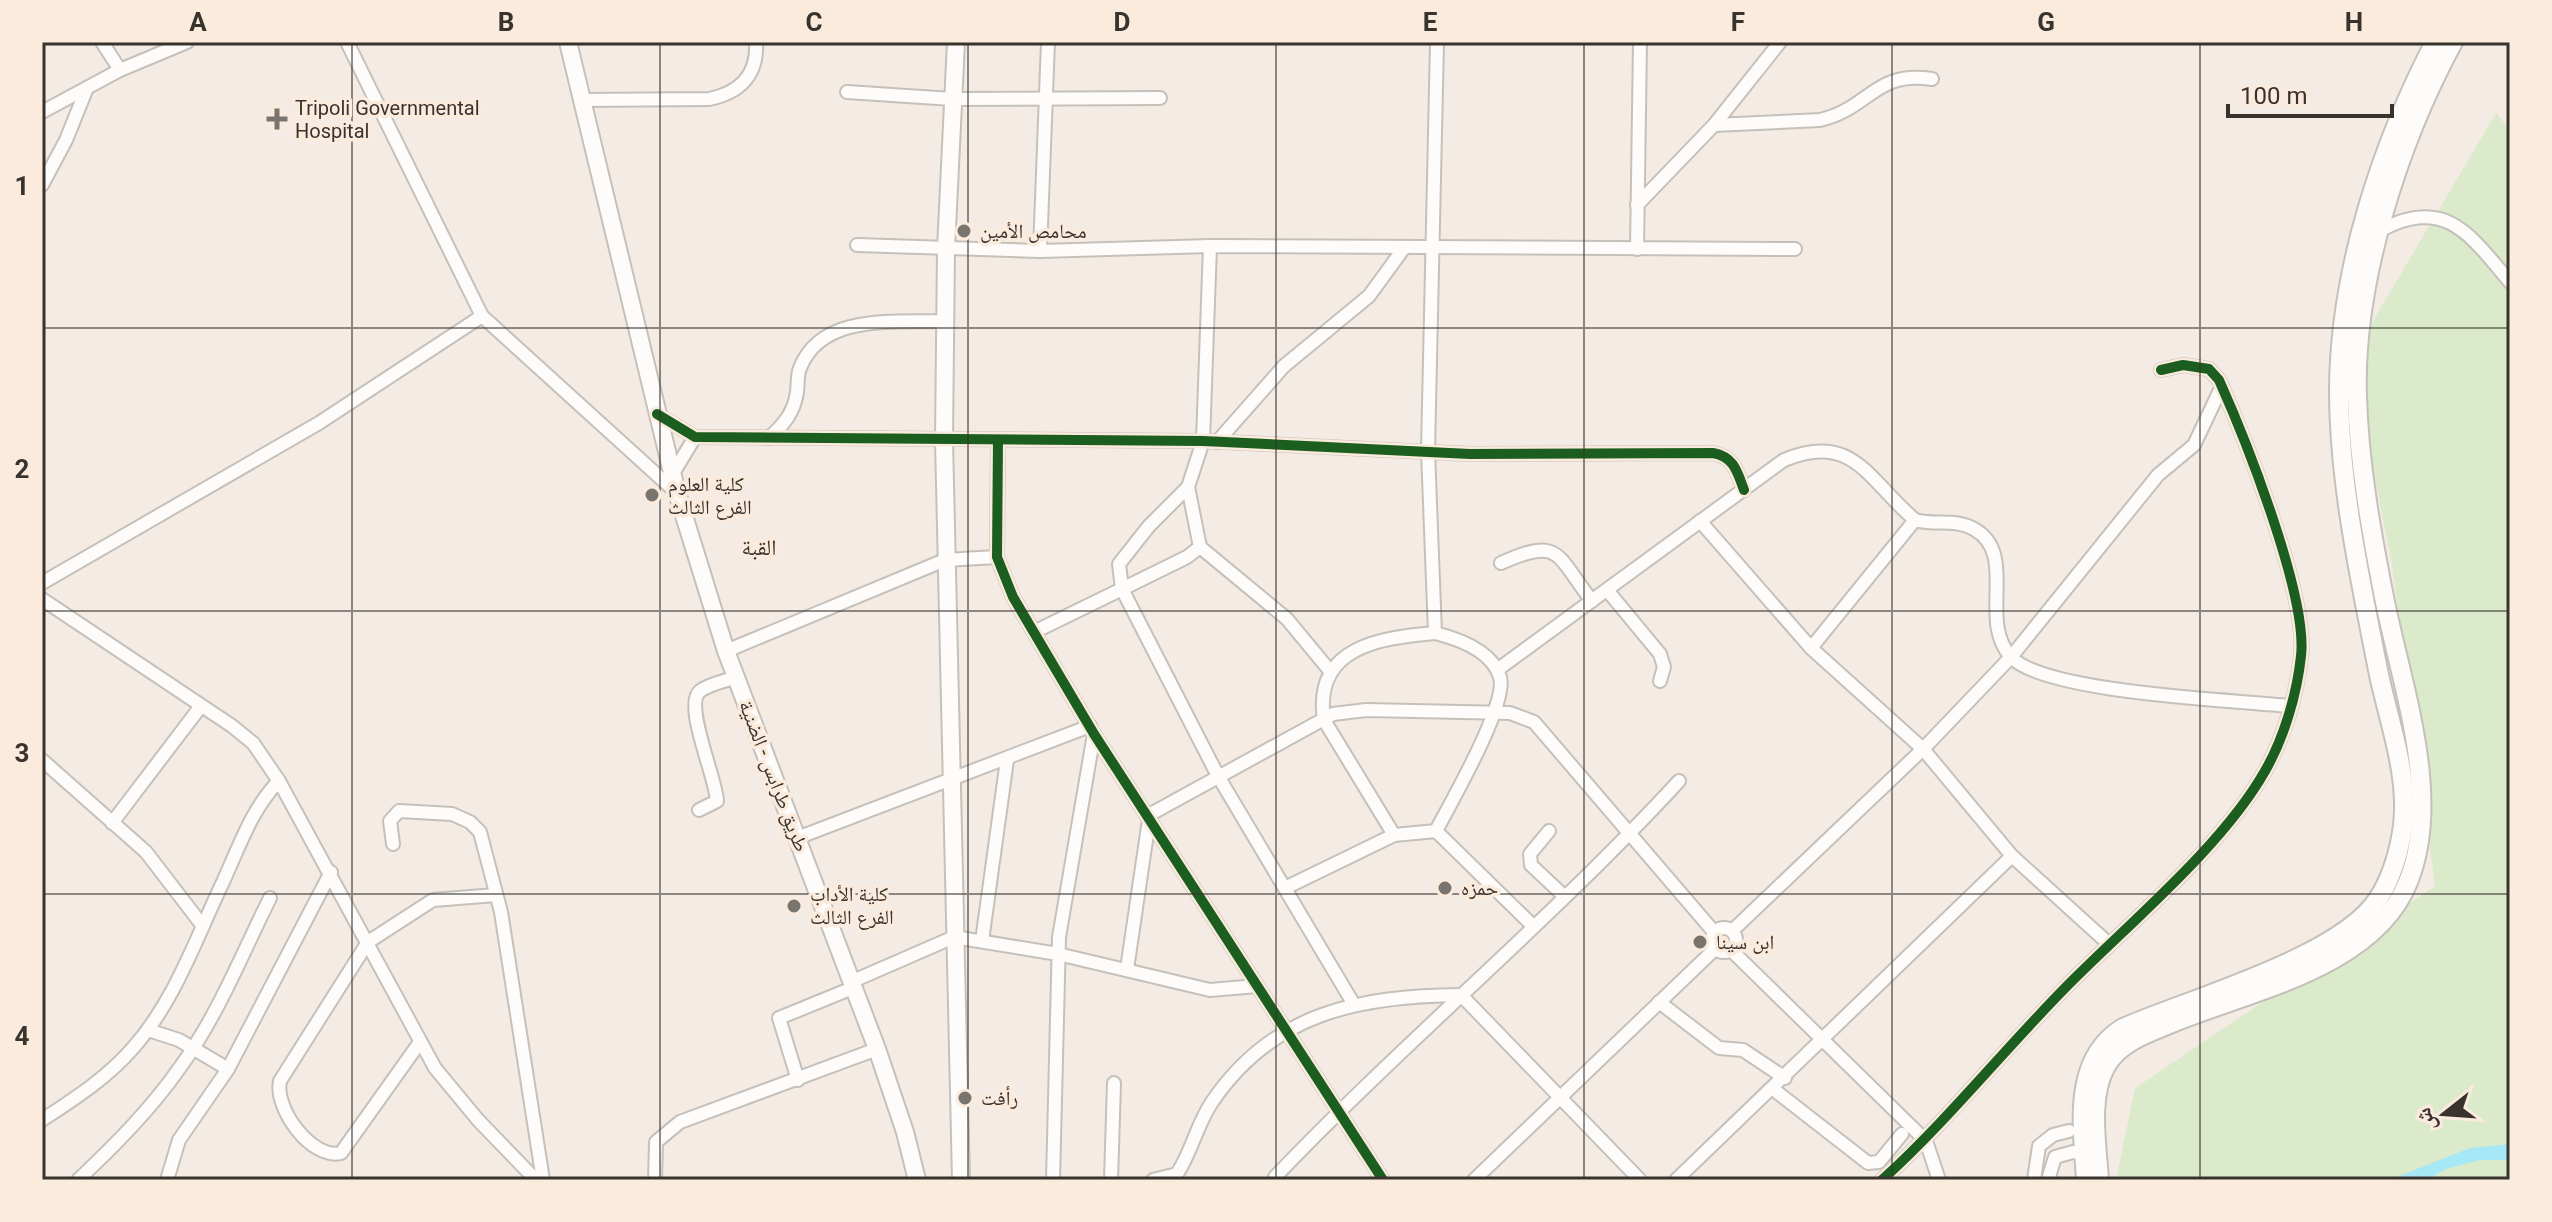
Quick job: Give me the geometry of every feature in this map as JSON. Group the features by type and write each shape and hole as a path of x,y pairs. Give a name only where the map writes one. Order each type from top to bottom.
{"main road":[{"name":"طريق طرابس - الضنية","path":"568,42 677,493 726,651 854,984 905,1132 917,1180"},
{"path":"956,42 946,249 944,440 961,1180"},
{"path":"2099,1180 2093,1130 2101,1079 2119,1049 2163,1027 2333,960 2375,929 2397,904 2420,848 2423,823 2366,553 2347,495 2339,389 2348,298 2379,202 2400,118 2435,42"},
{"path":"2366,553 2366,499 2356,393 2360,338 2381,230 2379,202 2453,42"},
{"path":"2086,1180 2084,1089 2089,1063 2110,1036 2157,1013 2318,950 2344,934 2378,899 2397,852 2403,824 2401,771 2404,742"}],"street":[{"path":"102,42 120,70"},
{"path":"42,112 120,70 187,42"},
{"path":"347,42 482,316 677,493"},
{"path":"582,100 709,99 728,95 742,86 754,69 756,42"},
{"path":"1040,251 1048,42"},
{"path":"1637,249 1640,42"},
{"path":"1637,205 1714,125 1780,42"},
{"path":"1435,633 1428,451 1437,44"},
{"path":"1714,125 1836,117 1896,78 1932,79"},
{"path":"42,185 66,140 87,88"},
{"path":"847,92 952,99 1160,98"},
{"path":"2381,230 2416,216 2450,220 2510,282"},
{"path":"857,245 1040,251 1210,246 1795,249"},
{"path":"1210,246 1203,441 1188,487 1123,558 1118,571 1122,589 1218,776 1287,887 1353,1003"},
{"path":"1217,442 1284,366 1369,296 1404,248"},
{"path":"42,583 319,423 482,316"},
{"path":"769,438 792,412 799,370 807,355 828,335 855,324 945,321"},
{"path":"1882,1180 1926,1141 1974,1083 2199,855 2264,773 2278,746 2301,655 2296,601 2278,540 2222,386 2209,369 2183,365 2161,370"},
{"path":"1732,931 1923,749 2011,657 2158,475 2194,445 2222,386"},
{"path":"657,414 695,437 1203,441 1558,455 1713,453 1725,455 1734,464 1744,490"},
{"path":"672,475 695,437"},
{"path":"998,440 997,557 1013,597 1092,730 1383,1180"},
{"path":"1497,670 1784,460 1808,450 1835,450 1850,458 1915,520 1928,524 1959,522 1977,530 1987,540 1998,570 1994,599 1996,624 2011,657 2040,674 2076,685 2289,706"},
{"path":"1188,487 1200,547 1287,619 1330,671"},
{"path":"1811,648 1915,520"},
{"path":"1700,521 1811,648 1923,749 2012,856 2109,944"},
{"path":"1034,632 1187,557 1200,547"},
{"path":"1501,563 1543,548 1555,554 1592,601"},
{"path":"726,651 945,560 997,557"},
{"path":"1607,590 1660,654 1664,667 1660,681"},
{"path":"42,599 253,743 279,781 331,872 420,1042 449,1088 536,1180"},
{"path":"1394,835 1324,720 1321,701 1324,682 1330,671 1357,649 1397,638 1435,633 1477,650 1497,670 1501,680 1495,714 1436,831"},
{"path":"699,810 717,801 716,781 693,712 694,700 701,690 736,677"},
{"path":"112,823 201,706"},
{"path":"1148,818 1218,776 1345,711 1510,713 1534,722 1714,932"},
{"path":"797,838 1092,730"},
{"path":"1053,1180 1058,954 1092,730"},
{"path":"42,760 146,852 202,925"},
{"path":"982,941 1007,760"},
{"path":"42,1120 79,1097 132,1050 148,1030 167,1000 255,814 279,781"},
{"path":"1275,1177 1337,1112 1631,834 1679,781"},
{"path":"393,844 390,821 399,811 452,814 470,822 480,832 496,895 543,1180"},
{"path":"1127,969 1148,818"},
{"path":"1287,887 1394,835 1436,831 1532,925"},
{"path":"1549,831 1530,854 1531,865 1564,896"},
{"path":"1676,1180 2012,856"},
{"path":"167,1180 179,1140 228,1069 331,872"},
{"path":"420,1042 341,1153 329,1154 319,1148 283,1112 278,1097 280,1081 368,942 433,900 496,895"},
{"path":"78,1180 145,1111 194,1047 270,898"},
{"path":"1721,928 1732,931 1736,943 1731,950 1723,953 1715,949 1711,939 1714,932 1721,928"},
{"path":"798,1080 779,1027 781,1015 954,937 1058,954 1210,990 1257,986"},
{"path":"1474,1180 1715,949"},
{"path":"1731,950 1926,1141 1939,1180"},
{"path":"1153,1180 1177,1174 1213,1101 1241,1069 1285,1031 1353,1003 1461,995"},
{"path":"1461,995 1640,1180"},
{"path":"1659,1002 1719,1048 1743,1050 1785,1078"},
{"path":"148,1030 194,1047 228,1069"},
{"path":"655,1180 654,1148 662,1134 702,1113 877,1049"},
{"path":"1111,1180 1114,1083"},
{"path":"1773,1089 1868,1163 1879,1162 1902,1134"},
{"path":"2034,1180 2039,1146 2053,1135 2069,1131"},
{"path":"2048,1180 2055,1157 2073,1152 2084,1154"}],"green space":[{"path":"2496,113 2510,130 2510,1180 2116,1180 2135,1088 2435,886 2391,559 2351,358"}],"water":[{"path":"2510,1144 2510,1160 2480,1160 2446,1169 2426,1180 2389,1180 2470,1148"}],"cycle path":[{"path":"1882,1180 2065,988 2199,856 2247,800 2272,758 2284,730 2299,670 2301,629 2295,596 2272,517 2219,380 2209,369 2183,365 2161,370"},
{"path":"657,414 695,437 1203,441 1470,454 1713,453 1730,461 1744,490"},
{"path":"998,440 997,557 1013,597 1094,734 1383,1180"}],"place":[{"name":"Tripoli Governmental Hospital","path":"277,119"},
{"name":"محامص الأمين","path":"964,231"},
{"name":"كلية العلوم الفرع الثالث","path":"652,495"},
{"name":"حمزه","path":"1445,888"},
{"name":"كلية الأداب الفرع الثالث","path":"794,906"},
{"name":"ابن سينا","path":"1700,942"},
{"name":"رأفت","path":"965,1098"}],"district":[{"name":"القبة","path":"759,547"}]}
